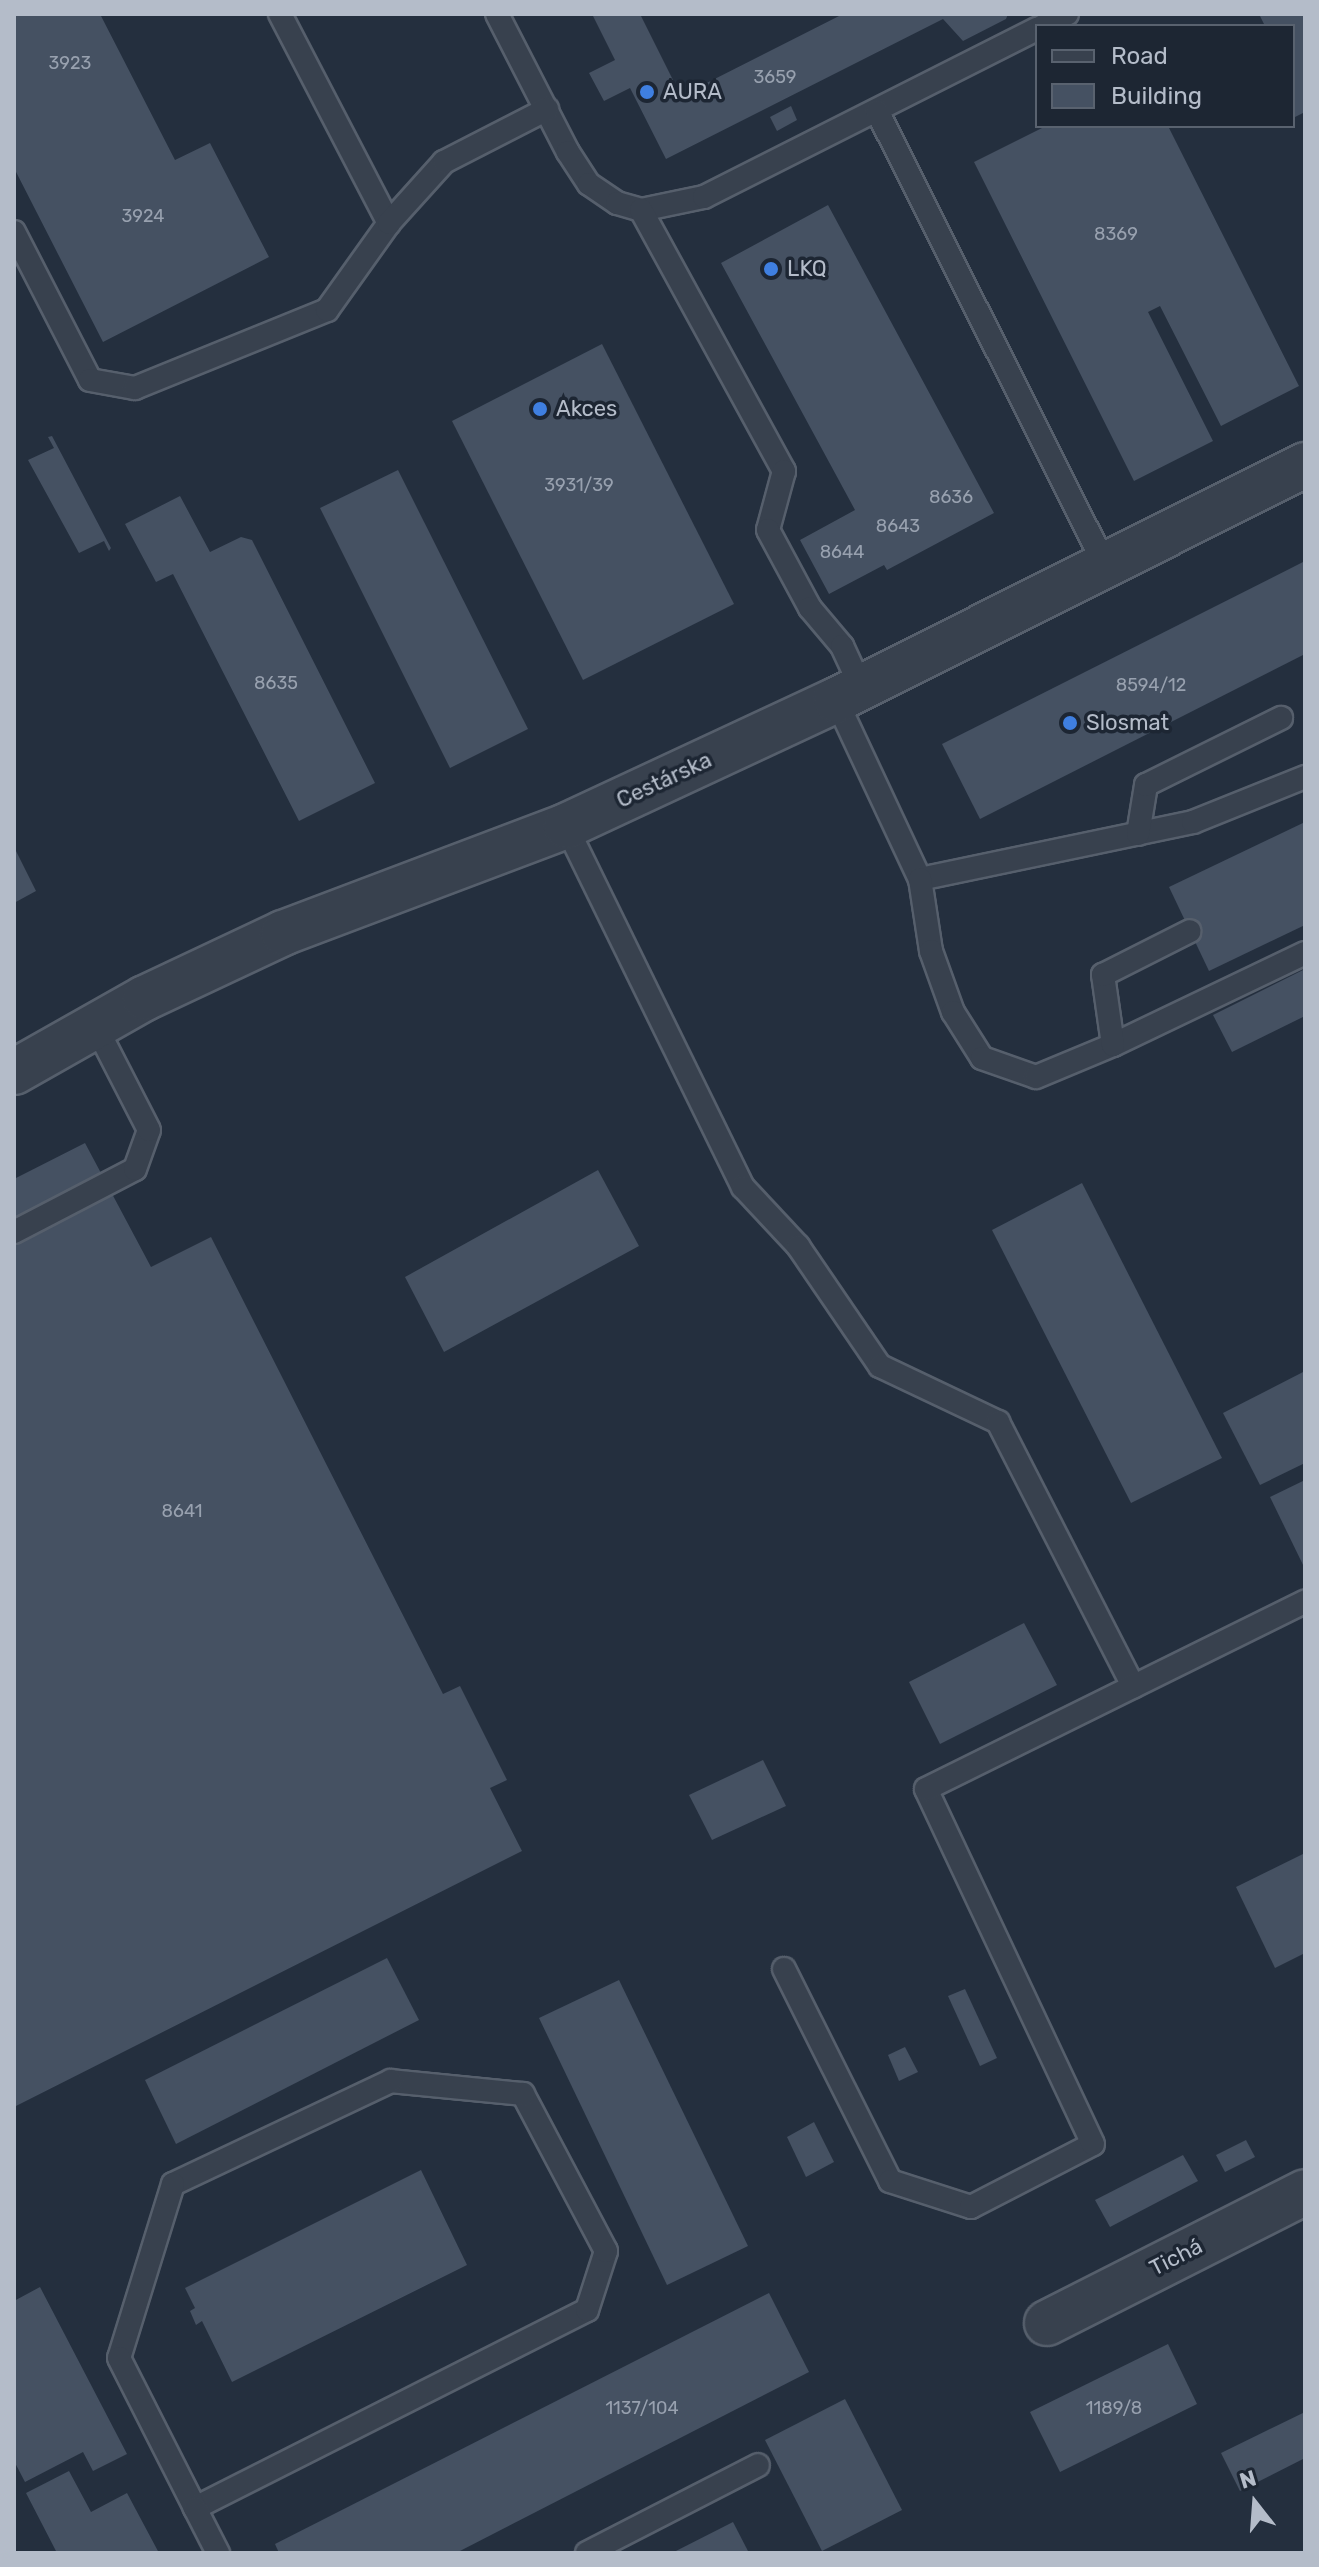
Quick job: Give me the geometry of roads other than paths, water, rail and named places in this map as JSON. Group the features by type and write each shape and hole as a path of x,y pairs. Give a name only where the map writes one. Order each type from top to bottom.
{"street":[{"name":"Cestárska","path":"14,1072 95,1025 283,933 566,826 848,694 1305,465"},
{"name":"Tichá","path":"1047,2323 1305,2192"}],"lane":[{"path":"280,14 389,223"},
{"path":"497,14 568,152 589,184 617,203 641,210 704,197 1035,30"},
{"path":"1047,24 1067,14"},
{"path":"14,232 90,380 135,388 327,310 389,223 444,162 547,109"},
{"path":"877,111 1105,565"},
{"path":"641,210 784,471 768,530 810,608 842,646 848,694 920,879 931,951 953,1012 982,1058 1036,1077 1113,1045 1305,953"},
{"path":"1138,834 1146,785 1281,718"},
{"path":"920,879 1193,822 1305,777"},
{"path":"566,826 743,1187 798,1246 880,1366 998,1422 1133,1686"},
{"path":"1113,1045 1103,975 1190,931"},
{"path":"14,1232 135,1169 149,1130 95,1025"},
{"path":"784,1969 890,2181 971,2207 1093,2144 926,1789 1305,1602"},
{"path":"195,2508 587,2310 606,2251 523,2094 391,2081 173,2184 119,2358 195,2508 218,2553"},
{"path":"587,2553 758,2465"}],"place":[{"name":"AURA","path":"647,92"},
{"name":"LKQ","path":"771,269"},
{"name":"Akces","path":"540,409"},
{"name":"Slosmat","path":"1070,723"}]}
